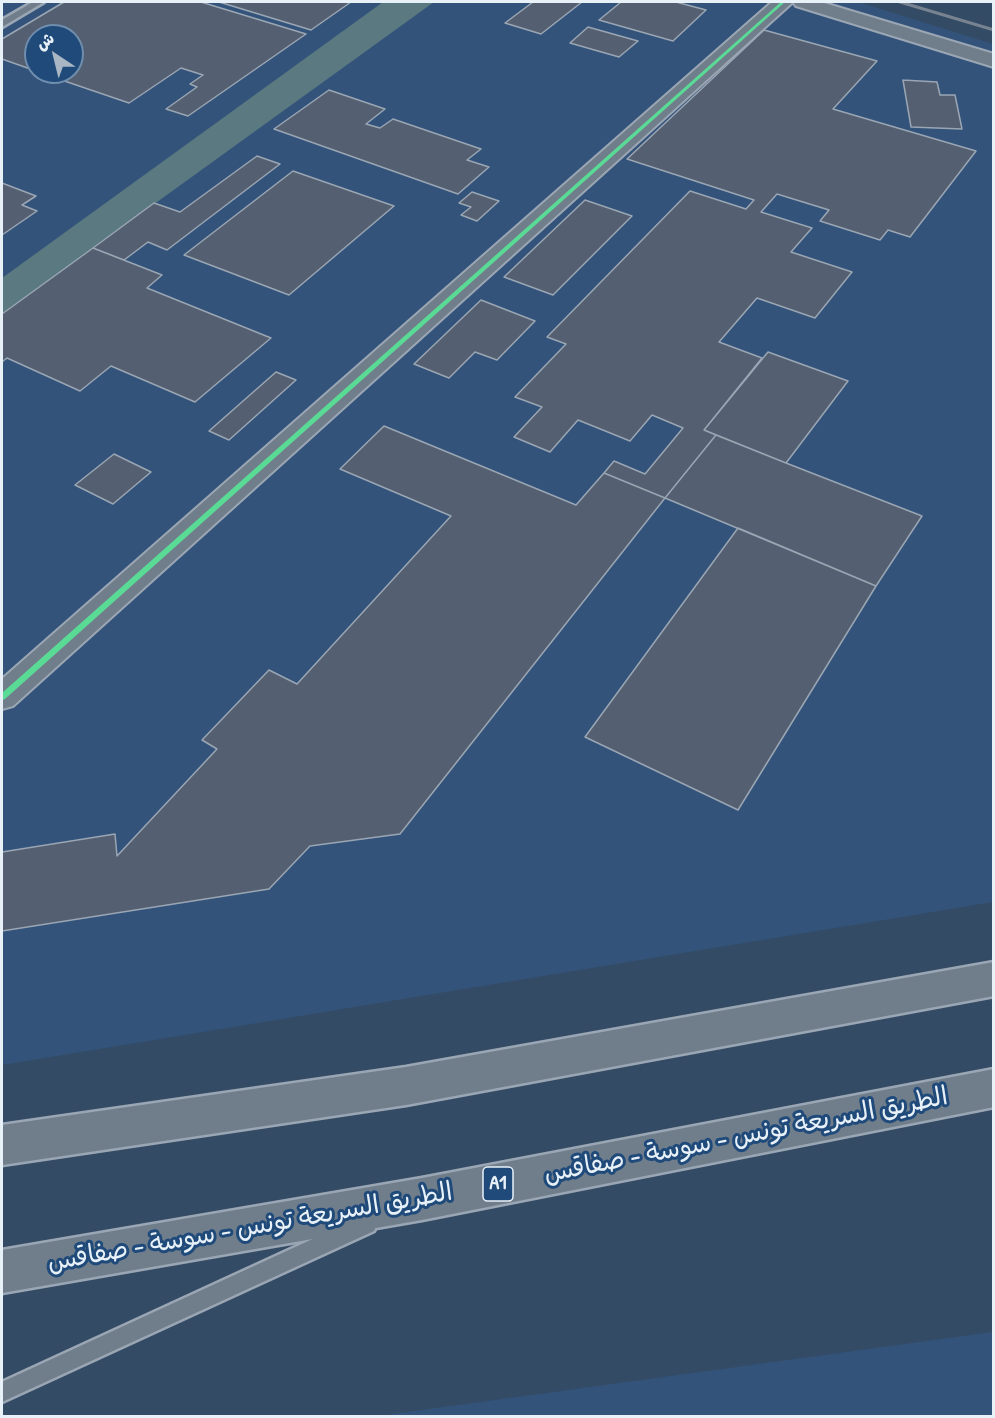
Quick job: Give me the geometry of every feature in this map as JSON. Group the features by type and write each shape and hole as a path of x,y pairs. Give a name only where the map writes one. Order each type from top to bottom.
{"highway":[{"path":"2,1145 406,1086 993,979"},
{"name":"الطريق السريعة تونس - سوسة - صفاقس","path":"2,1272 422,1199 993,1088"}],"street":[{"path":"2,697 783,2"},
{"path":"803,2 993,61"}],"lane":[{"path":"2,24 39,2"},
{"path":"2,1392 422,1199"}],"shaded area":[{"path":"2,2 858,2 993,44 993,902 2,1065"},
{"path":"993,1332 993,1416 378,1416"}],"green space":[{"path":"383,2 434,2 2,314 2,278"}],"building":[{"path":"64,2 201,2 306,34 188,116 166,109 197,87 190,84 203,75 181,68 129,103 73,84 84,84 84,24 27,24"},
{"path":"219,2 351,2 311,30"},
{"path":"533,2 582,2 541,34 505,23"},
{"path":"621,2 676,2 706,10 673,41 599,20"},
{"path":"24,26 24,67 2,59 2,39"},
{"path":"588,27 638,41 619,57 570,43"},
{"path":"764,30 877,61 833,109 976,151 910,237 888,230 880,240 820,221 829,210 777,194 761,212 812,228 791,252 852,272 815,318 757,298 719,342 762,358 704,430 716,435 665,498 604,473 614,461 645,474 683,428 652,415 630,441 578,420 550,452 514,437 542,407 515,397 566,344 547,337 690,191 746,209 754,200 627,159"},
{"path":"903,80 937,82 940,95 955,95 962,129 911,127"},
{"path":"329,90 385,109 366,124 380,128 393,119 481,149 467,160 489,167 458,194 274,129"},
{"path":"257,156 280,164 167,250 148,242 124,260 93,248 154,203 180,212"},
{"path":"293,171 394,206 289,295 184,255"},
{"path":"2,183 36,196 22,205 37,211 2,235"},
{"path":"472,192 499,201 477,221 461,215 471,207 459,203"},
{"path":"585,200 632,216 553,295 504,277"},
{"path":"93,248 162,275 147,288 271,338 195,402 111,366 80,391 7,358 2,362 2,314"},
{"path":"481,300 535,321 497,360 475,352 449,378 414,364"},
{"path":"768,352 848,381 786,463 704,430"},
{"path":"276,372 296,380 229,440 209,431"},
{"path":"384,426 576,505 604,473 665,498 400,834 310,846 269,889 2,931 2,852 115,834 117,856 217,749 202,740 269,670 297,684 451,516 340,469"},
{"path":"716,435 922,516 876,586 665,498"},
{"path":"114,454 151,472 113,504 75,485"},
{"path":"738,528 876,586 738,810 585,737"}],"railway":[{"path":"900,2 994,30"}],"cycle path":[{"path":"2,697 783,2"}]}
